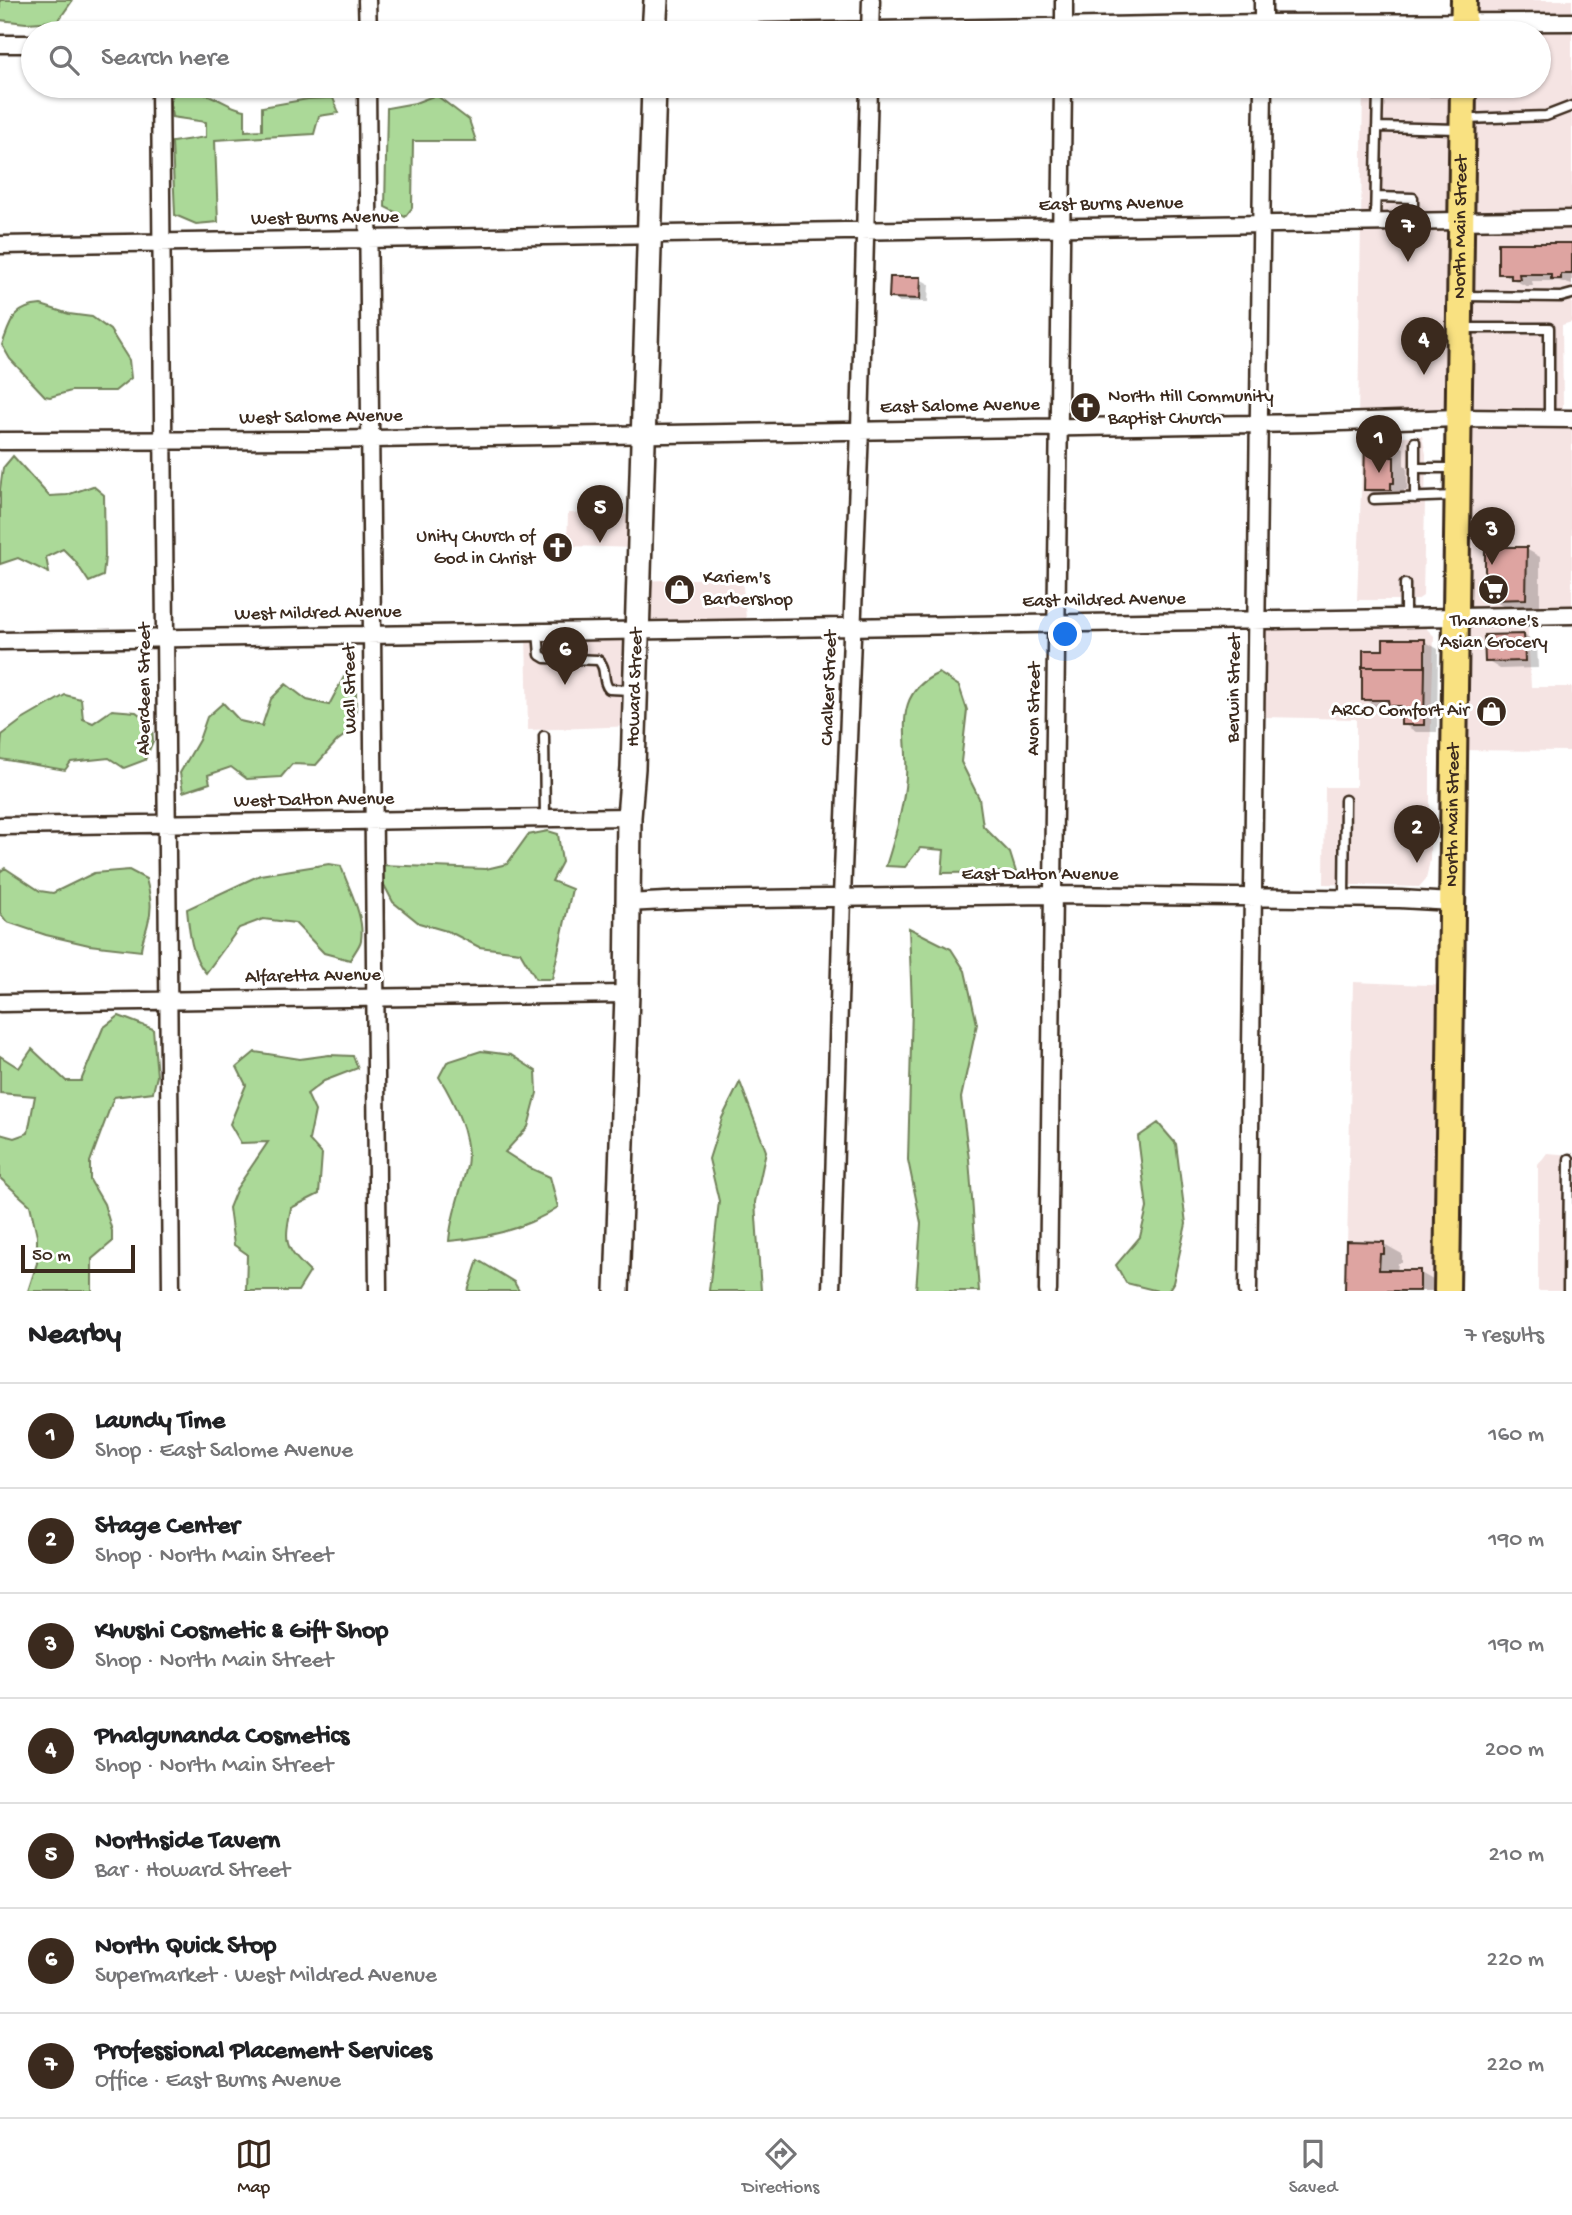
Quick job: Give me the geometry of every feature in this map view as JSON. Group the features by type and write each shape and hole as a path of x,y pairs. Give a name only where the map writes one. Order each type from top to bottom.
{"main road":[{"path":"655,21 656,0"},
{"name":"Howard Street","path":"617,1291 627,994 626,903 638,631 653,98"},
{"name":"North Main Street","path":"1447,1291 1463,98"}],"street":[{"path":"367,0 368,21"},
{"path":"870,21 871,0"},
{"path":"1064,0 1064,21"},
{"path":"1263,21 1264,0"},
{"path":"1403,21 1463,18 1545,21"},
{"path":"1551,21 1572,22"},
{"path":"0,44 21,44"},
{"name":"Aberdeen Street","path":"160,98 171,1291"},
{"name":"Wall Street","path":"367,98 378,1291"},
{"name":"Chalker Street","path":"831,1291 869,98"},
{"name":"Avon Street","path":"1048,1291 1063,98"},
{"name":"Berwin Street","path":"1248,1291 1263,98"},
{"name":"East Burns Avenue","path":"650,234 1572,219"},
{"name":"West Burns Avenue","path":"0,245 650,234"},
{"name":"East Salome Avenue","path":"643,434 1457,418 1572,419"},
{"name":"West Salome Avenue","path":"0,441 643,434"},
{"name":"East Mildred Avenue","path":"638,631 1572,615"},
{"name":"West Mildred Avenue","path":"0,640 638,631"},
{"name":"West Dalton Avenue","path":"0,826 629,817"},
{"name":"East Dalton Avenue","path":"626,903 1053,895 1453,902"},
{"name":"Alfaretta Avenue","path":"0,1003 627,994"}],"lane":[{"path":"1375,222 1378,98"},
{"path":"1377,127 1463,124 1546,116 1572,106"},
{"path":"1376,197 1413,198 1413,222"},
{"path":"1460,296 1561,298 1572,293"},
{"path":"1460,328 1549,328 1549,417"},
{"path":"1415,442 1415,498"},
{"path":"1415,468 1457,468"},
{"path":"1374,499 1457,496"},
{"path":"1405,584 1405,618"},
{"path":"538,632 540,655 598,660 604,666 605,683 610,689 636,690"},
{"path":"544,736 545,818"},
{"path":"1344,898 1345,800"},
{"path":"1568,1291 1569,1159"}],"shaded area":[{"path":"1467,0 1572,0 1572,17 1467,19"},
{"path":"1551,22 1572,22 1572,322 1562,325 1563,410 1572,412 1572,615 1527,616 1531,687 1572,687 1572,751 1455,750 1457,419 1358,422 1363,98 1551,98"},
{"path":"1363,436 1422,436 1426,454 1423,596 1417,600 1357,600"},
{"path":"568,513 641,515 640,548 567,546"},
{"path":"742,577 747,628 638,631 635,726 528,730 526,632 637,631 639,581"},
{"path":"1421,623 1434,636 1430,860 1426,879 1419,887 1324,884 1325,787 1356,787 1356,719 1263,717 1265,630 1269,626"},
{"path":"1353,982 1452,986 1447,1291 1346,1291"},
{"path":"1547,1153 1572,1155 1572,1291 1538,1291 1538,1165"}],"green space":[{"path":"0,0 72,1 58,21 0,20"},
{"path":"172,98 215,98 245,110 245,131 262,130 262,107 308,99 333,98 339,113 319,116 314,134 215,140 218,222 196,224 175,215 172,142 206,137 206,122 172,117"},
{"path":"428,98 440,98 469,120 476,141 413,141 412,208 405,217 385,207 387,108"},
{"path":"41,305 69,314 92,317 110,330 129,360 131,378 115,391 71,391 45,396 10,359 2,345 14,317 24,309"},
{"path":"13,456 49,496 67,495 93,486 104,495 103,576 89,582 63,549 46,557 49,573 18,558 0,564 0,489 3,468"},
{"path":"346,673 356,682 356,709 352,730 337,741 316,765 292,764 281,777 247,779 231,767 208,775 210,783 183,792 180,773 199,740 207,717 223,703 240,721 262,726 271,699 286,684 307,700 329,705"},
{"path":"939,673 959,686 967,710 961,762 979,798 983,826 1010,853 1016,872 942,873 944,850 920,848 905,867 886,866 899,822 905,788 905,717 908,704 914,692 924,682"},
{"path":"65,695 81,699 83,719 93,723 112,710 136,712 152,724 153,741 145,760 124,768 109,758 71,762 65,770 0,759 2,735"},
{"path":"548,831 558,834 562,862 552,881 572,889 552,979 536,979 520,952 479,947 450,932 419,923 393,902 383,883 381,865 486,869 507,864 528,835"},
{"path":"329,864 341,866 361,921 360,942 350,960 324,953 295,923 263,919 239,928 206,973 194,951 187,909 260,875"},
{"path":"5,868 40,891 53,893 94,873 129,870 146,879 150,912 141,951 89,945 7,922 0,913 0,872"},
{"path":"909,928 951,949 965,971 977,1024 961,1098 969,1159 979,1291 916,1291 921,1223 908,1160 912,1006"},
{"path":"119,1016 153,1029 157,1076 153,1092 114,1097 90,1162 90,1180 104,1204 112,1231 112,1242 92,1259 92,1291 28,1291 37,1263 37,1236 30,1205 0,1178 0,1134 14,1138 28,1133 35,1096 0,1093 0,1056 19,1068 32,1049 66,1081 81,1081 103,1028"},
{"path":"481,1051 511,1055 536,1071 537,1093 528,1127 505,1152 550,1177 558,1207 533,1221 506,1231 449,1241 468,1155 460,1119 439,1077 447,1062"},
{"path":"255,1052 300,1059 329,1055 353,1056 358,1068 324,1081 307,1094 315,1111 309,1140 322,1154 319,1194 291,1208 288,1244 310,1272 298,1291 246,1291 247,1254 234,1245 229,1208 237,1188 268,1142 241,1143 230,1124 246,1085 237,1067"},
{"path":"740,1082 766,1151 755,1202 761,1291 709,1291 719,1201 709,1159 722,1118"},
{"path":"1158,1123 1176,1144 1186,1224 1173,1283 1168,1291 1126,1283 1116,1265 1140,1237 1147,1208 1138,1137"},
{"path":"478,1260 514,1282 519,1291 468,1291"}],"building":[{"path":"1498,243 1572,243 1572,274 1561,274 1561,279 1551,279 1551,274 1519,274 1520,279 1511,279 1511,274 1498,274"},
{"path":"890,277 921,277 920,299 889,298"},
{"path":"1365,439 1391,439 1394,483 1391,483 1391,490 1364,490"},
{"path":"1485,547 1527,547 1526,599 1488,600 1485,596"},
{"path":"1524,634 1525,661 1485,662 1484,635"},
{"path":"1383,639 1425,639 1425,667 1363,667 1363,650 1383,650"},
{"path":"1362,667 1425,667 1424,725 1401,725 1401,706 1389,706 1388,700 1362,700"},
{"path":"1346,1241 1384,1242 1384,1254 1380,1254 1379,1270 1420,1270 1420,1291 1345,1291"}],"place":[{"name":"Professional Placement Services","path":"1408,262"},
{"name":"Phalgunanda Cosmetics","path":"1424,375"},
{"name":"North Hill Community Baptist Church","path":"1085,408"},
{"name":"Laundy Time","path":"1379,473"},
{"name":"Northside Tavern","path":"600,543"},
{"name":"Unity Church of God in Christ","path":"558,548"},
{"name":"Khushi Cosmetic & Gift Shop","path":"1492,565"},
{"name":"Kariem's Barbershop","path":"680,589"},
{"name":"Thanaone's Asian Grocery","path":"1494,590"},
{"name":"North Quick Stop","path":"565,685"},
{"name":"ARCO Comfort Air","path":"1492,711"},
{"name":"Stage Center","path":"1417,863"}]}
